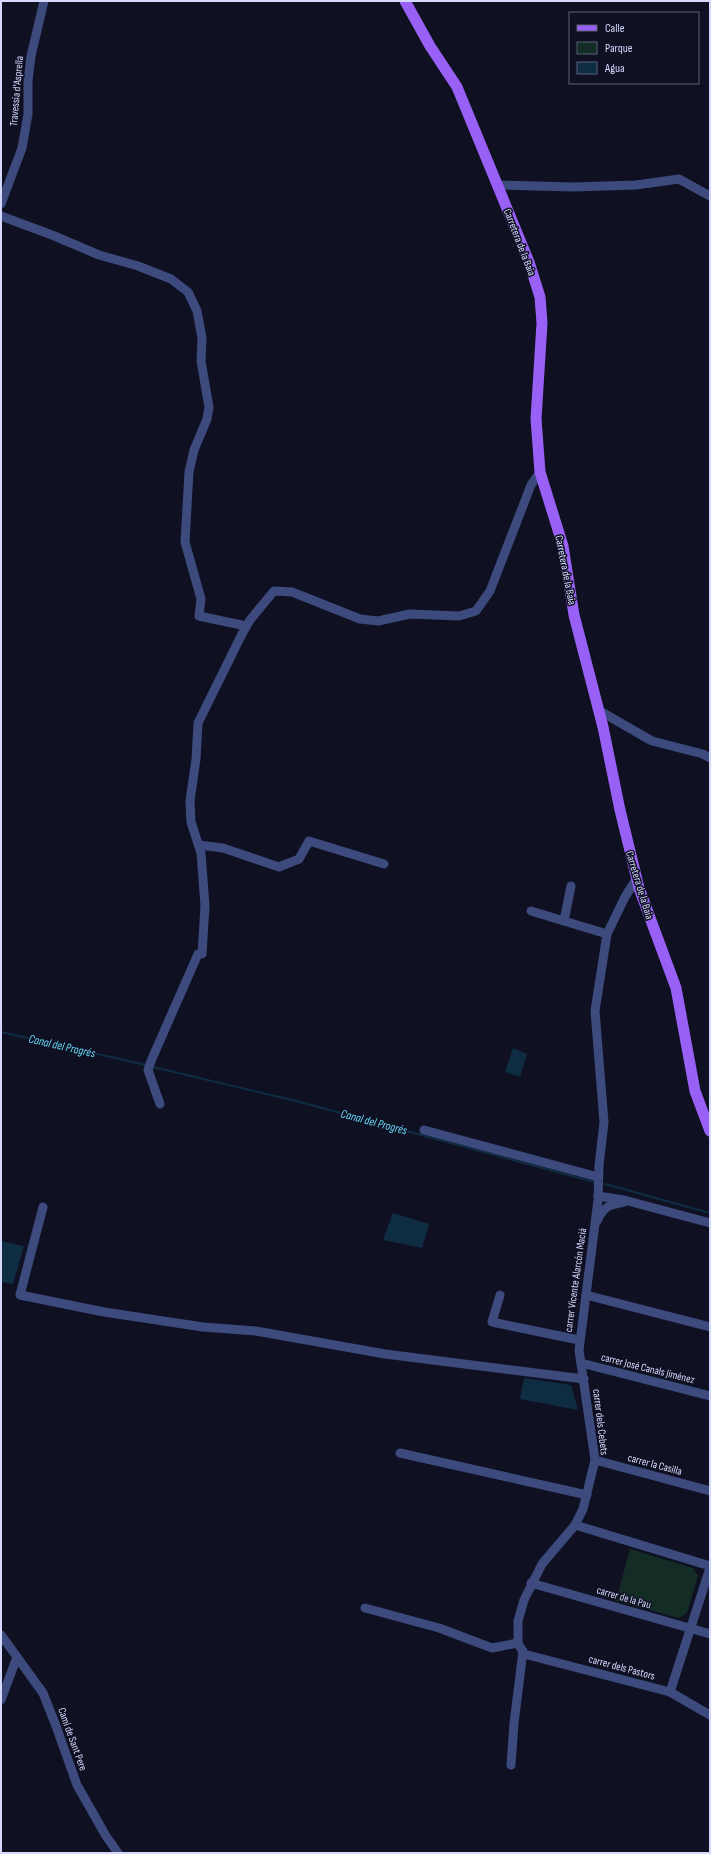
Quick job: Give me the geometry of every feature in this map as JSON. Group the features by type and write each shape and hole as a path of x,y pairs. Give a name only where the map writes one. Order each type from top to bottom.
{"main road":[{"name":"Carretera de la Baia","path":"405,1 430,46 457,86 529,262 540,297 542,323 536,419 540,472 564,546 574,615 603,728 620,810 637,878 649,917 676,988 696,1092 710,1131"}],"street":[{"name":"Travessia d'Asprella","path":"1,204 22,148 28,114 28,81 31,56 44,1"},
{"path":"498,185 573,187 636,185 679,179 710,196"},
{"path":"1,216 52,235 99,255 138,266 165,276 172,279 188,292 197,311 202,338 201,361 209,407 207,419 194,450 189,472 185,542 201,599 199,616 246,626"},
{"path":"160,1104 148,1070 150,1061 200,954 205,906 202,854 191,822 190,800 196,759 198,723 246,626 274,591 292,592 360,619 378,621 410,614 459,616 476,611 490,592 531,485 540,472"},
{"path":"598,710 652,741 703,754 710,758"},
{"path":"199,846 223,848 279,867 299,859 309,841 384,864"},
{"name":"carrer Vicente Alarcón Maciá","path":"580,1364 579,1340 598,1198 598,1177 604,1122 595,1011 607,934 625,897 637,878"},
{"path":"564,921 571,886"},
{"path":"531,911 607,934"},
{"path":"424,1130 598,1177"},
{"path":"598,1198 627,1201 710,1223"},
{"path":"594,1226 600,1214 609,1205 627,1201"},
{"path":"43,1207 20,1295 104,1312 203,1327 256,1331 385,1354 584,1379"},
{"path":"586,1294 710,1327"},
{"path":"500,1295 492,1322 579,1340"},
{"name":"carrer dels Cebets","path":"523,1652 518,1642 518,1622 524,1600 531,1582 542,1564 575,1525 583,1509 595,1460 584,1379 580,1364"},
{"name":"carrer José Canals Jiménez","path":"580,1364 710,1396"},
{"path":"400,1453 587,1495"},
{"name":"carrer la Casilla","path":"595,1460 710,1491"},
{"path":"575,1525 710,1567 670,1692"},
{"name":"carrer de la Pau","path":"531,1582 710,1634"},
{"path":"365,1608 439,1628 492,1648 518,1642"},
{"name":"Camí de Sant Pere","path":"1,1635 42,1693 56,1726 77,1784 106,1836 118,1853"},
{"path":"511,1765 514,1723 523,1652"},
{"name":"carrer dels Pastors","path":"523,1652 670,1692 710,1715"},
{"path":"1,1700 17,1657"}],"green space":[{"path":"630,1549 693,1568 698,1576 687,1613 679,1618 616,1601"}],"water":[{"path":"513,1048 527,1054 520,1077 505,1072"},
{"path":"393,1213 429,1224 422,1248 383,1240"},
{"path":"1,1241 24,1246 13,1284 1,1282"},
{"path":"524,1378 571,1385 578,1410 520,1399"}],"waterway":[{"name":"Canal del Progrés","path":"1,1032 146,1065"},
{"name":"Canal del Progrés","path":"153,1067 300,1102 594,1182"},
{"path":"605,1184 710,1213"}]}
